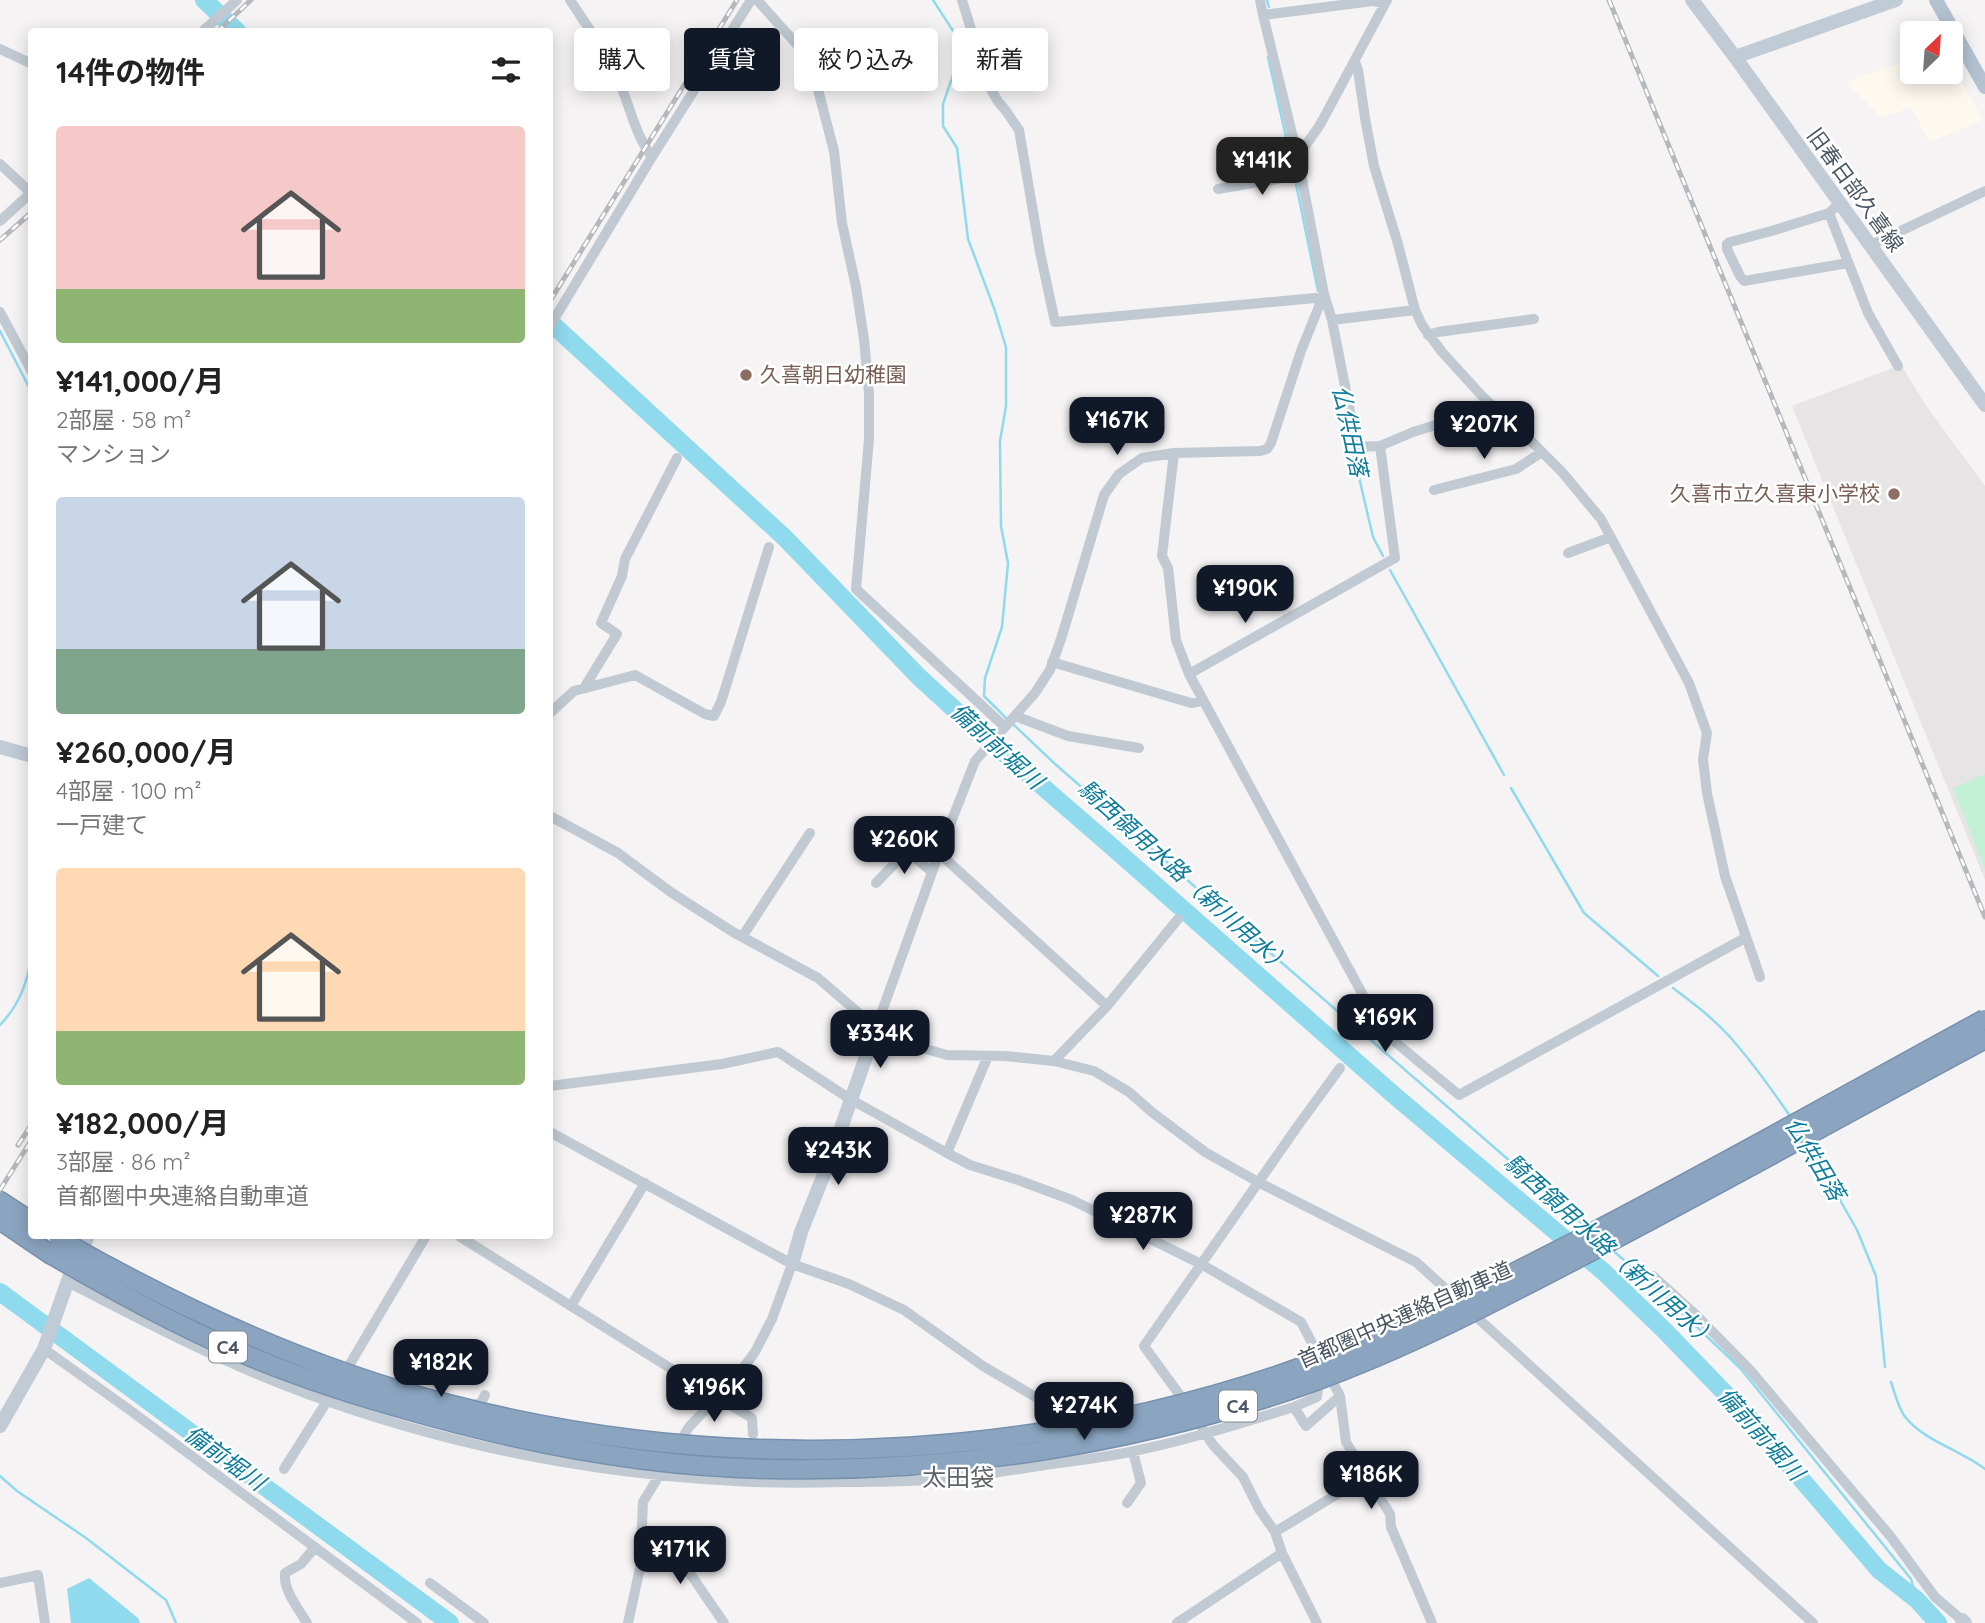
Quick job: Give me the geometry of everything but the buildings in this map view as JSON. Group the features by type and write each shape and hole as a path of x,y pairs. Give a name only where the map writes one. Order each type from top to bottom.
{"highway":[{"name":"首都圏中央連絡自動車道","path":"58,1239 111,1269 247,1335 366,1379 444,1403 511,1419 594,1433 766,1449 960,1443 1047,1432 1173,1406 1245,1385 1359,1345 1476,1292 1669,1193 1985,1019"},
{"name":"首都圏中央連絡自動車道","path":"0,1220 50,1254 143,1306 244,1354 344,1391 453,1423 593,1452 688,1464 767,1469 853,1468 957,1462 1051,1449 1179,1422 1262,1399 1365,1362 1490,1304 1985,1039"},
{"path":"0,1201 28,1219"}],"main road":[{"path":"1936,0 1985,88"}],"street":[{"path":"570,0 619,81 641,141 652,157"},
{"path":"553,321 751,0"},
{"path":"757,0 810,60 834,150 842,223 864,339 869,393 869,439 856,589 1005,727"},
{"path":"962,0 988,84 1019,130 1055,322 1322,297"},
{"path":"1260,0 1298,159 1322,297 1332,320 1357,447 1380,446 1413,432 1494,407"},
{"name":"旧春日部久喜線","path":"1692,0 1734,57 1834,209 1869,246 1985,405"},
{"path":"1734,57 1896,0"},
{"path":"206,28 235,1"},
{"path":"1263,15 1373,1 1386,2 1321,123 1298,159"},
{"path":"0,49 28,62"},
{"path":"1355,62 1359,70 1374,166 1415,310 1442,352 1494,407 1562,472 1601,519 1689,683 1707,733 1703,759 1707,793 1725,876 1760,977"},
{"path":"0,164 28,189"},
{"path":"1218,189 1300,175"},
{"path":"1869,246 1985,191"},
{"path":"0,221 28,195"},
{"path":"1847,263 1744,281 1727,244 1834,209 1847,263 1868,313 1898,366"},
{"path":"628,1623 640,1568 643,1503 689,1427 718,1398 755,1352 772,1320 801,1232 832,1154 961,793 975,761 1035,693 1052,662 1104,495 1119,474 1142,458 1174,453 1267,449 1322,297"},
{"path":"1332,320 1415,310"},
{"path":"0,312 28,364"},
{"path":"1429,335 1534,319"},
{"path":"1189,674 1395,558 1380,446"},
{"path":"1434,490 1516,469 1542,452"},
{"path":"1174,453 1163,556 1168,568 1176,640 1203,701 1383,1032 1459,1095 1745,938"},
{"path":"584,688 617,634 601,622 622,576 625,559 677,458"},
{"path":"1568,553 1611,537"},
{"path":"553,710 574,691 635,674 705,714 714,716 722,702 769,547"},
{"path":"1052,662 1191,704 1203,701"},
{"path":"1015,716 1068,736 1139,748"},
{"path":"0,747 28,755"},
{"path":"553,818 618,853 672,893 742,936 818,978 876,1028 901,1042 947,1055 1054,1061 1094,1071 1129,1092 1205,1152 1258,1182 1416,1262 1813,1623"},
{"path":"742,936 810,833"},
{"path":"876,883 907,850 932,872"},
{"path":"939,853 1107,1006"},
{"path":"1054,1061 1107,1006 1178,919"},
{"path":"553,1086 722,1064 778,1052 850,1099 970,1165 1072,1200 1201,1264 1301,1322 1340,1396 1346,1442 1390,1514 1391,1527 1432,1623"},
{"path":"947,1153 988,1056"},
{"path":"1317,1623 1282,1553 1275,1532 1259,1509 1243,1477 1213,1445 1144,1346 1340,1068"},
{"path":"553,1134 792,1264 849,1284 904,1310 984,1366 1044,1402 1051,1417"},
{"path":"571,1306 645,1183"},
{"path":"0,1426 44,1348 87,1239"},
{"path":"284,1469 355,1357 424,1239"},
{"path":"464,1239 751,1418 753,1434"},
{"path":"1653,1276 1750,1370 1891,1536 1935,1597 1964,1622"},
{"path":"68,1282 185,1342 258,1374 327,1401 442,1436 561,1462 736,1482 947,1479 1129,1452 1206,1434 1294,1407 1317,1397 1318,1388 1328,1374"},
{"path":"44,1348 417,1623"},
{"path":"442,1436 451,1411 481,1403 485,1395"},
{"path":"1294,1407 1306,1426 1340,1396"},
{"path":"1077,1413 1079,1421 1085,1426 1111,1437 1129,1452 1140,1483 1127,1503"},
{"path":"812,1437 813,1482"},
{"path":"1275,1532 1367,1476"},
{"path":"642,1538 687,1569 724,1623"},
{"path":"307,1623 284,1578 285,1573 301,1564 314,1547"},
{"path":"1177,1623 1282,1553"},
{"path":"0,1583 38,1576 45,1623"},
{"path":"430,1583 484,1623"}],"shaded area":[{"path":"1900,63 1900,84 1963,84 1983,120 1929,142 1911,107 1881,118 1846,82"},
{"path":"1901,365 1927,407 1985,486 1985,880 1792,406"}],"green space":[{"path":"1985,774 1985,870 1953,788"}],"water":[{"path":"89,1578 138,1618 140,1623 71,1623 67,1589"}],"waterway":[{"name":"備前前堀川","path":"204,0 234,28"},
{"name":"騎西領用水路（新川用水）","path":"933,0 959,40 960,55 943,104 943,126 957,148 968,239 1006,347 1006,406 1000,441 1001,526 1008,563 1002,627 985,678 984,696 1008,720"},
{"name":"仏供田落","path":"1267,0 1269,7"},
{"name":"仏供田落","path":"1268,57 1293,168"},
{"name":"仏供田落","path":"1296,184 1318,291"},
{"name":"備前前堀川","path":"553,325 785,538 919,677 976,729 1395,1096 1605,1273 1750,1419 1879,1570 1917,1600 1938,1623"},
{"path":"0,331 28,385"},
{"name":"仏供田落","path":"1350,439 1373,537 1383,556"},
{"name":"仏供田落","path":"1390,570 1504,775"},
{"name":"騎西領用水路（新川用水）","path":"1013,724 1251,936 1587,1228"},
{"name":"仏供田落","path":"1511,788 1584,913 1658,976"},
{"path":"0,1025 22,993 28,975"},
{"name":"仏供田落","path":"1673,988 1710,1017 1730,1037 1792,1119"},
{"name":"仏供田落","path":"1807,1142 1857,1230 1876,1276 1885,1367"},
{"name":"騎西領用水路（新川用水）","path":"1610,1248 1741,1369 1911,1579 1917,1600"},
{"name":"備前堀川","path":"0,1292 450,1623"},
{"name":"仏供田落","path":"1891,1382 1901,1410 1914,1426 1985,1469"},
{"path":"0,1476 166,1600 176,1623"}],"railway":[{"path":"221,28 251,0"},
{"path":"553,296 737,0"},
{"path":"1609,0 1985,917"},
{"path":"0,240 28,216"},
{"path":"18,1145 28,1130"},
{"path":"0,1190 28,1145"}],"place":[{"name":"久喜朝日幼稚園","path":"746,375"},
{"name":"久喜市立久喜東小学校","path":"1894,494"}],"district":[{"name":"太田袋","path":"958,1478"}]}
